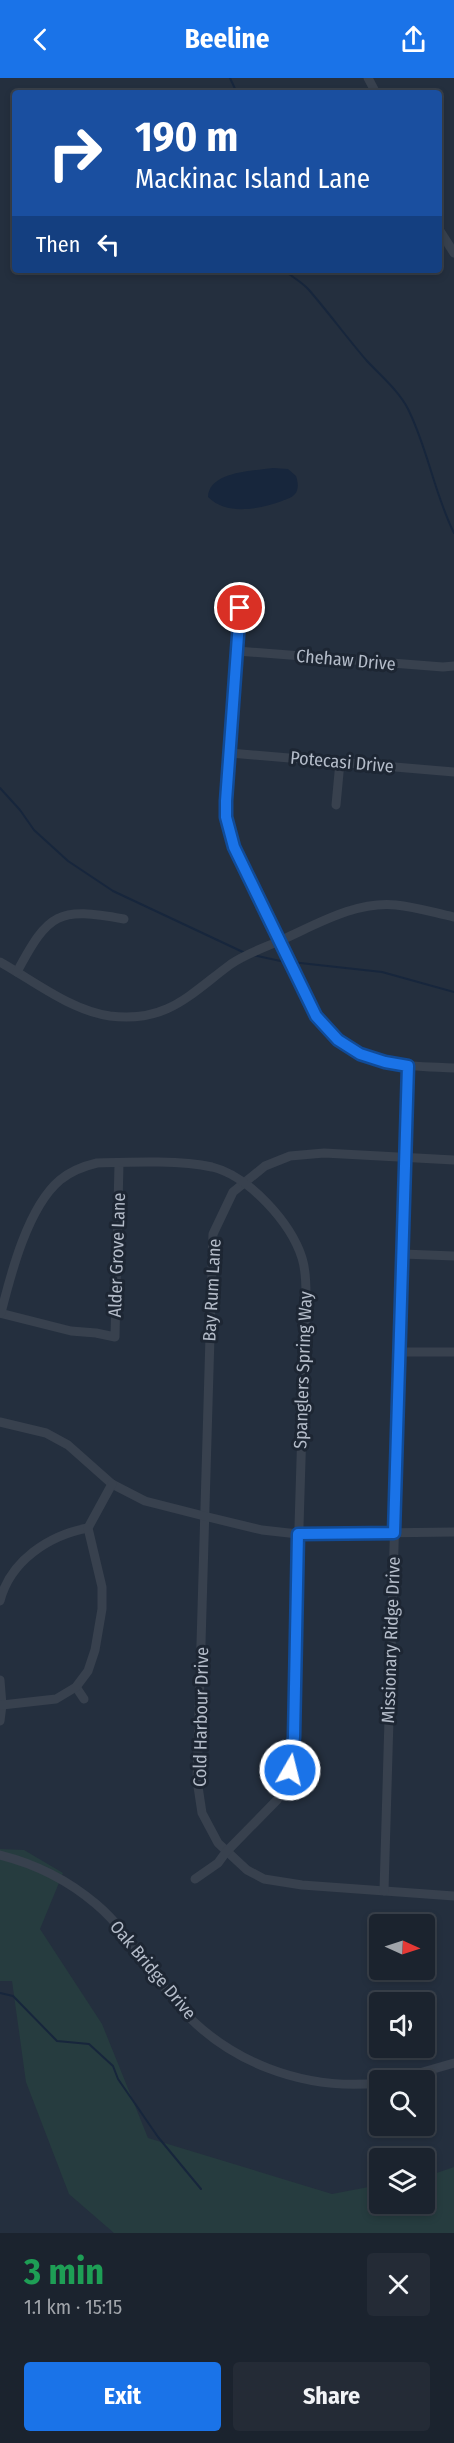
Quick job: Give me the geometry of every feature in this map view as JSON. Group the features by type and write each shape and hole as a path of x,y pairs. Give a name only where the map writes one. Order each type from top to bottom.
{"street":[{"path":"442,234 454,253"},
{"path":"240,608 226,817 234,847 308,1003 325,1029 360,1054 385,1062 408,1066 454,1068"},
{"name":"Chehaw Drive","path":"237,651 443,668 454,666"},
{"name":"Potecasi Drive","path":"230,753 454,772"},
{"path":"336,805 339,762"},
{"path":"0,962 79,1007 121,1017 144,1015 181,1003 242,957 341,913 374,905 395,904 454,918"},
{"path":"17,972 39,933 57,919 81,912 124,919"},
{"name":"Missionary Ridge Drive","path":"384,1891 408,1066"},
{"name":"Bay Rum Lane","path":"204,1516 213,1234 233,1192 273,1162 304,1154 454,1160"},
{"name":"Spanglers Spring Way","path":"1,1313 15,1257 51,1189 65,1176 97,1163 204,1166 222,1170 245,1183 285,1224 298,1248 305,1271 306,1295 292,1758 287,1782 277,1800 218,1863 195,1879"},
{"name":"Alder Grove Lane","path":"1,1313 71,1331 96,1333 115,1338 119,1163"},
{"path":"403,1254 454,1256"},
{"path":"400,1352 454,1352"},
{"path":"0,1422 46,1433 68,1445 112,1484 145,1501 204,1516 262,1530 298,1534 454,1532"},
{"path":"2,1705 56,1700 76,1687 88,1671 95,1650 102,1609 102,1587 88,1528 112,1484"},
{"name":"Cold Harbour Drive","path":"204,1516 197,1780 202,1813 226,1852 247,1870 264,1879 302,1886 454,1896"},
{"path":"0,1601 14,1573 28,1555 48,1541 70,1531 88,1528"},
{"path":"0,1680 2,1705 0,1721"},
{"path":"76,1687 84,1699"},
{"name":"Oak Bridge Drive","path":"0,1855 46,1871 96,1904 110,1918 177,2004 207,2032 238,2054 270,2070 307,2080 369,2083"},
{"path":"430,2070 454,2063"}],"green space":[{"path":"0,1849 24,1850 63,1873 40,1929 102,2024 148,2138 332,2194 369,2187 369,2214 435,2214 435,2174 454,2167 454,2233 114,2233 69,2194 26,2082 12,1981 0,1981"}],"water":[{"path":"273,468 288,469 296,476 298,488 292,496 282,501 244,509 224,507 208,497 210,488 224,477"}],"waterway":[{"path":"230,78 236,90"},
{"path":"288,273 309,290 404,402 415,424 454,533"},
{"path":"0,788 34,830 68,861 113,891 245,953"},
{"path":"253,955 285,962"},
{"path":"291,962 382,972 454,992"},
{"path":"0,1993 13,1996 57,2041 89,2044 113,2066 118,2079 158,2137 201,2189"}],"route":[{"path":"240,608 226,801 226,817 234,847 308,1003 325,1029 349,1048 371,1059 408,1066 394,1533 298,1534 294,1737 290,1770"}]}
